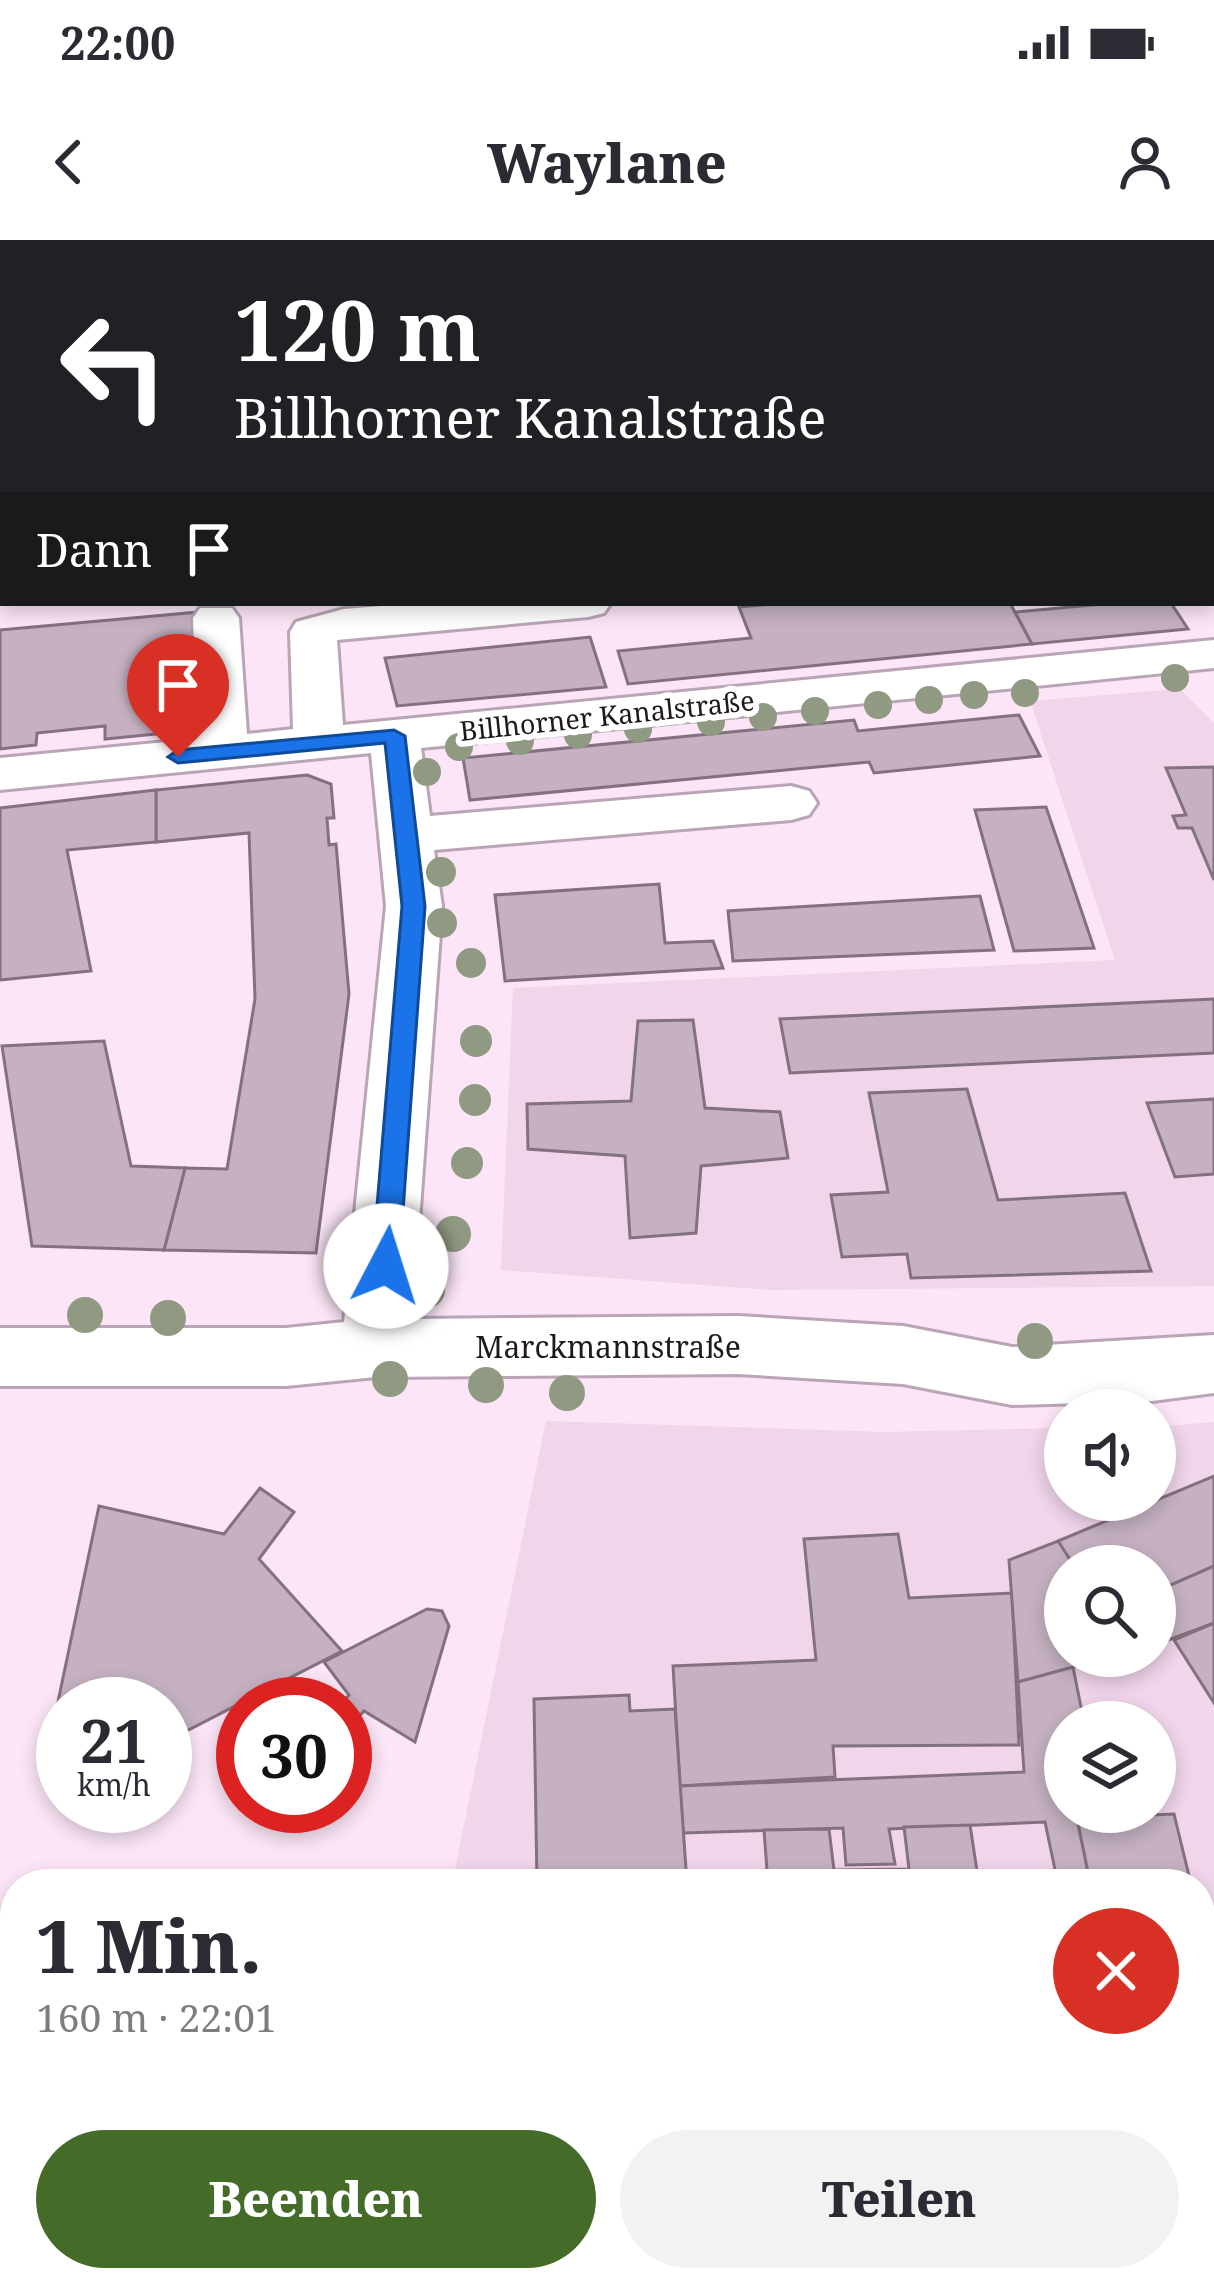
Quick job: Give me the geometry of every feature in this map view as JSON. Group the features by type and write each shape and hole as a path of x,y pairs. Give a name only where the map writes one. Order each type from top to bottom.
{"street":[{"path":"319,744 313,632 344,623 552,606"},
{"path":"216,618 223,752"},
{"name":"Billhorner Kanalstraße","path":"0,774 1214,654"},
{"path":"376,1348 407,1032 414,906 410,835 394,736"},
{"path":"410,835 791,803"},
{"name":"Marckmannstraße","path":"0,1357 286,1357 376,1348 738,1345 903,1355 1012,1376 1152,1372 1214,1364"}],"shaded area":[{"path":"1180,689 1214,723 1214,1286 770,1290 501,1270 513,988 1115,960 1030,701"},
{"path":"546,1421 884,1432 1044,1428 1044,1521 1176,1521 1176,1425 1214,1422 1214,1869 455,1869"}],"building":[{"path":"1012,606 1032,644 628,684 618,651 751,638 739,607"},
{"path":"1173,606 1188,629 1032,644 1015,612"},
{"path":"199,612 201,717 157,722 157,734 105,739 105,726 37,733 36,745 0,749 0,630"},
{"path":"590,637 606,687 397,706 385,658"},
{"path":"1019,715 1040,756 874,773 869,762 470,800 463,758 854,720 858,731"},
{"path":"1214,767 1214,880 1192,828 1178,828 1173,816 1186,815 1166,768"},
{"path":"307,775 331,784 334,818 327,818 329,845 336,844 349,994 316,1253 164,1250 185,1168 227,1169 255,999 249,833 156,842 156,790"},
{"path":"156,790 156,842 67,850 91,971 0,980 0,808"},
{"path":"1046,807 1094,948 1014,951 975,810"},
{"path":"659,884 665,943 713,941 723,968 505,981 495,895"},
{"path":"980,896 994,950 733,961 728,911"},
{"path":"1214,999 1214,1053 790,1073 780,1019"},
{"path":"693,1020 705,1108 780,1112 788,1158 701,1166 696,1233 630,1238 625,1156 528,1149 527,1104 631,1101 638,1021"},
{"path":"104,1041 131,1166 185,1168 164,1250 32,1246 2,1046"},
{"path":"967,1089 998,1200 1125,1193 1151,1271 911,1278 907,1254 842,1257 831,1195 888,1192 869,1093"},
{"path":"1214,1099 1214,1174 1175,1177 1147,1103"},
{"path":"1214,1476 1214,1566 1176,1583 1176,1545 1061,1545 1058,1541 1106,1521 1176,1521 1176,1492"},
{"path":"260,1488 294,1512 259,1559 342,1651 291,1677 216,1677 216,1716 192,1728 192,1677 63,1677 99,1506 224,1534"},
{"path":"898,1534 909,1598 1012,1593 1019,1745 833,1746 835,1777 680,1786 673,1666 816,1660 804,1539"},
{"path":"1044,1546 1044,1675 1018,1682 1009,1560"},
{"path":"1214,1566 1214,1623 1176,1637 1176,1583"},
{"path":"427,1609 442,1611 449,1626 415,1742 372,1716 372,1677 335,1677 324,1662"},
{"path":"1214,1623 1214,1703 1176,1643"},
{"path":"1044,1675 1075,1677 1080,1701 1044,1701 1044,1822 889,1829 895,1864 846,1865 843,1828 683,1833 680,1786 1024,1772 1018,1682"},
{"path":"629,1695 630,1711 675,1709 686,1869 537,1869 534,1699"},
{"path":"1176,1822 1187,1869 1087,1869 1080,1833 1176,1833"},
{"path":"970,1825 977,1869 909,1869 904,1827"},
{"path":"829,1829 834,1869 767,1869 764,1830"},
{"path":"1047,1833 1080,1833 1087,1869 1055,1869"}],"route":[{"path":"178,757 394,736 410,835 414,906 386,1266"}]}
